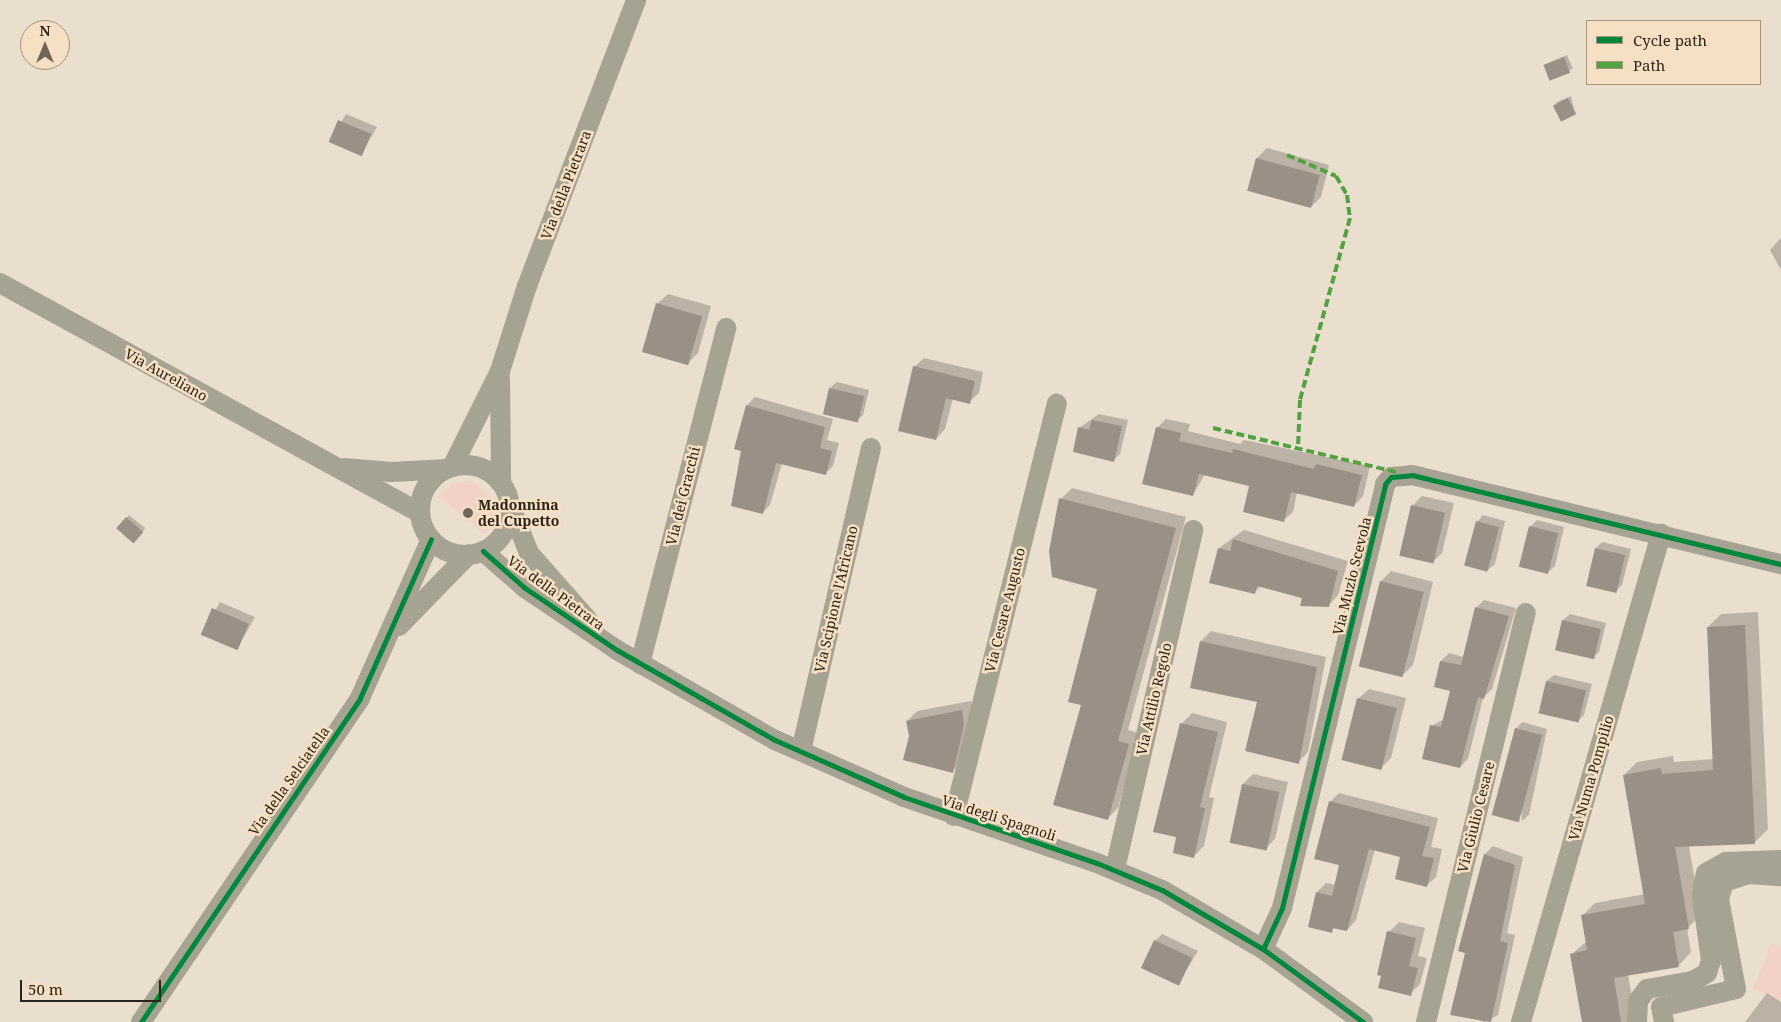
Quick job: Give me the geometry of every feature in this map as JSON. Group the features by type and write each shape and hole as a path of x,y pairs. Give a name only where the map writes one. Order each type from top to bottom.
{"street":[{"name":"Via della Pietrara","path":"450,468 500,371 527,286 636,0"},
{"name":"Via Aureliano","path":"0,283 332,466 420,512"},
{"name":"Via dei Gracchi","path":"640,664 726,328"},
{"name":"Via della Pietrara","path":"500,371 500,482"},
{"name":"Via Cesare Augusto","path":"954,816 1057,404"},
{"name":"Via Scipione l'Africano","path":"801,751 871,448"},
{"name":"Via Aureliano","path":"332,466 392,472 450,468"},
{"path":"479,467 500,482 510,504 504,532 476,553 446,550 431,539 420,512 427,486 450,468 479,467"},
{"name":"Via Muzio Scevola","path":"1263,949 1282,908 1388,480 1412,476 1661,534"},
{"name":"Via della Pietrara","path":"510,504 529,553 618,650"},
{"name":"Via Attilio Regolo","path":"1115,869 1193,530"},
{"path":"1661,534 1781,564"},
{"name":"Via Numa Pompilio","path":"1521,1022 1661,534"},
{"name":"Via della Selciatella","path":"140,1022 356,705 387,641 431,539"},
{"name":"Via della Pietrara","path":"476,553 618,650"},
{"name":"Via della Selciatella","path":"387,641 476,553"},
{"name":"Via Giulio Cesare","path":"1426,1022 1526,613"},
{"name":"Via degli Spagnoli","path":"618,650 640,664 801,751 954,816 1115,869 1184,901 1263,949 1363,1022"},
{"path":"1637,1022 1638,1001 1647,990 1699,979 1710,968 1702,895 1706,873 1726,862 1781,860"},
{"path":"1664,1022 1661,1007 1736,990 1719,899 1724,882 1749,874 1781,876"}],"shaded area":[{"path":"473,481 495,501 496,521 486,535 438,496 453,483"},
{"path":"1771,943 1781,947 1781,1000 1753,989"}],"building":[{"path":"1564,57 1570,73 1550,81 1543,65"},
{"path":"1568,98 1576,114 1561,122 1553,106"},
{"path":"338,120 371,134 362,156 329,142"},
{"path":"1256,158 1320,175 1311,208 1247,191"},
{"path":"656,303 702,316 688,365 642,352"},
{"path":"913,366 975,381 970,404 946,398 936,440 898,431"},
{"path":"829,388 864,396 858,422 823,414"},
{"path":"746,405 825,427 820,448 832,451 826,475 776,463 763,514 731,506 741,451 734,449"},
{"path":"1092,420 1122,426 1114,462 1073,452 1078,427 1089,430"},
{"path":"1156,427 1181,433 1179,441 1232,453 1233,449 1314,469 1316,464 1362,475 1354,507 1291,492 1284,522 1243,512 1249,486 1199,474 1193,496 1142,484"},
{"path":"1059,498 1176,528 1118,741 1129,744 1108,820 1053,805 1081,705 1068,702 1097,589 1052,577 1049,551"},
{"path":"1411,505 1445,513 1433,564 1399,556"},
{"path":"126,517 143,532 134,543 116,528"},
{"path":"1476,521 1499,527 1487,572 1464,565"},
{"path":"1529,526 1558,533 1548,574 1519,567"},
{"path":"1233,539 1338,571 1329,607 1300,606 1302,598 1257,586 1255,594 1209,583 1218,548 1230,551"},
{"path":"1595,548 1625,555 1616,593 1586,586"},
{"path":"1380,581 1424,592 1402,677 1359,666"},
{"path":"1475,607 1509,616 1484,699 1478,697 1460,768 1422,759 1430,725 1441,727 1450,691 1434,687 1440,661 1461,665"},
{"path":"212,608 249,624 237,650 201,635"},
{"path":"1562,620 1601,629 1594,659 1555,650"},
{"path":"1745,625 1755,844 1675,847 1689,929 1673,932 1679,967 1614,978 1621,1022 1582,1022 1570,954 1587,950 1581,915 1645,904 1623,775 1661,768 1662,774 1713,770 1707,627"},
{"path":"1200,641 1317,667 1299,764 1245,751 1257,702 1190,688"},
{"path":"1546,681 1586,690 1579,722 1539,713"},
{"path":"1357,698 1397,708 1381,770 1342,760"},
{"path":"962,710 964,725 953,773 903,760 909,736 906,721"},
{"path":"1180,723 1218,732 1200,807 1205,808 1194,858 1173,853 1176,837 1153,832"},
{"path":"1515,728 1542,735 1519,822 1492,815"},
{"path":"1242,784 1279,792 1267,851 1230,843"},
{"path":"1329,801 1430,827 1422,856 1434,858 1427,887 1395,879 1400,857 1369,849 1347,931 1333,928 1332,933 1308,927 1316,892 1332,896 1339,865 1314,859"},
{"path":"1484,854 1515,865 1500,941 1508,943 1491,1022 1450,1015 1465,953 1458,951"},
{"path":"1387,931 1416,938 1409,966 1418,968 1411,996 1378,988 1381,976 1377,975"},
{"path":"1154,940 1192,958 1179,986 1141,968"}],"marked path":[{"path":"1287,155 1336,176 1347,195 1350,218 1300,400 1298,448"},
{"path":"1213,428 1400,473"}],"cycle path":[{"path":"1263,949 1282,908 1385,484 1391,477 1412,475 1781,564"},
{"path":"141,1022 360,698 431,539"},
{"path":"483,551 525,588 617,650 775,740 904,797 1097,863 1162,890 1263,949 1363,1022"}],"place":[{"name":"Madonnina del Cupetto","path":"468,513"}]}
